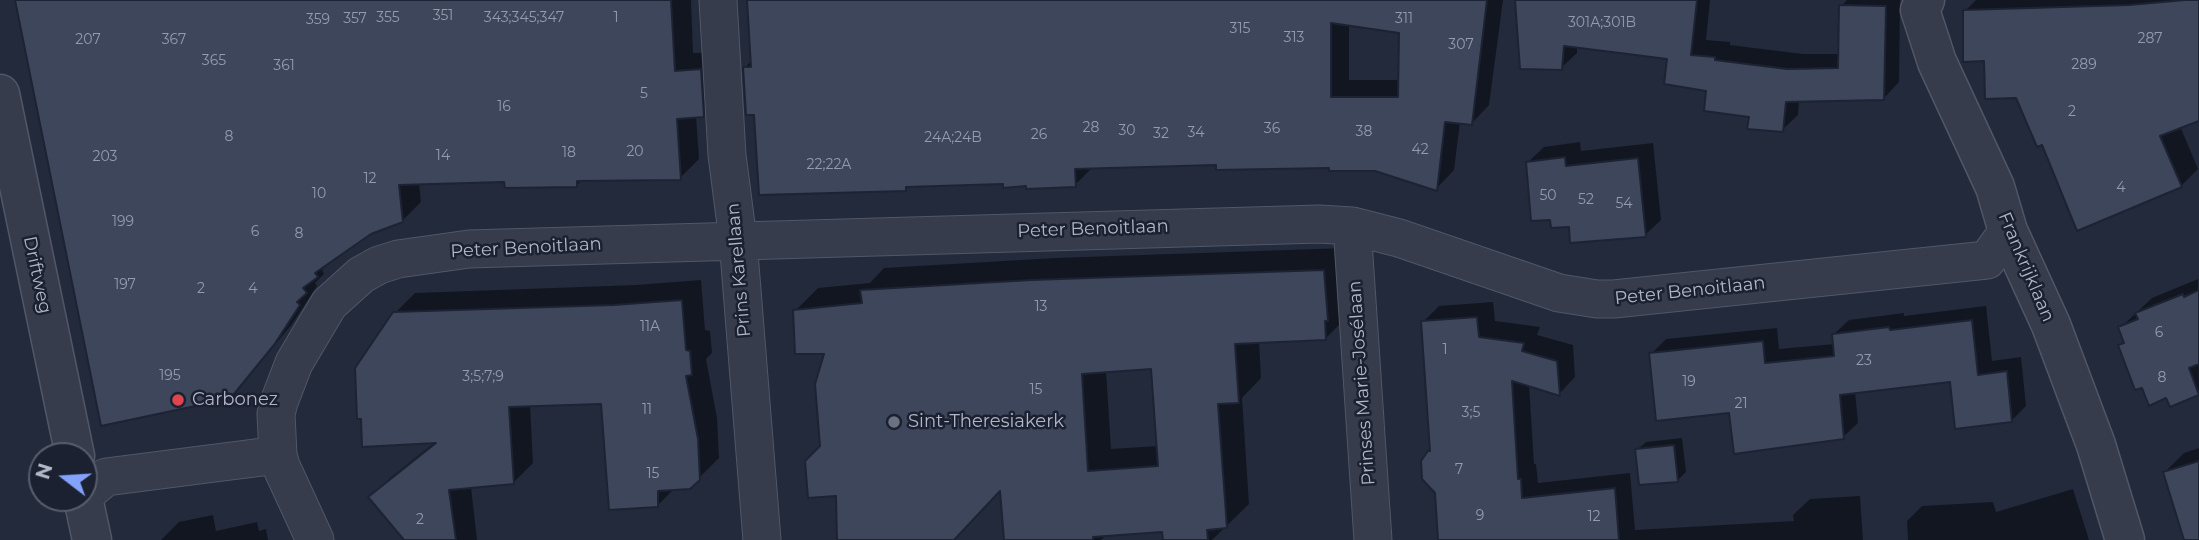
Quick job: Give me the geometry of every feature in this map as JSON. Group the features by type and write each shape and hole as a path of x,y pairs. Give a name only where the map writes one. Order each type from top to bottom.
{"street":[{"name":"Prins Karellaan","path":"718,0 727,155 738,240 762,540"},
{"name":"Frankrijklaan","path":"1925,0 1920,10 1937,62 1995,187 2008,231 2051,325 2096,445 2125,540"},
{"name":"Driftweg","path":"0,94 72,442"},
{"name":"Peter Benoitlaan","path":"315,540 278,455 276,414 279,402 294,363 329,304 352,282 379,265 398,259 469,249 1301,223 1352,226 1399,238 1559,293 1614,299 1987,260 2008,231"},
{"name":"Prinses Marie-Josélaan","path":"1352,226 1373,540"},
{"path":"98,484 106,477 278,455"},
{"path":"87,512 92,540"}],"building":[{"path":"15,0 671,0 675,71 701,69 704,117 677,119 681,180 577,181 577,187 505,188 504,182 399,185 403,222 371,234 315,273 318,277 303,288 307,293 297,302 300,305 274,345 234,394 219,401 101,426"},
{"path":"747,0 1487,0 1472,125 1445,122 1437,191 1375,171 1329,171 1329,168 1216,170 1216,165 1075,169 1076,187 1026,189 1026,186 1003,188 1003,184 906,187 906,191 759,195 754,115 746,115 743,67 751,67","holes":["1331,23 1399,33 1398,97 1331,97"]},
{"path":"1515,0 1697,0 1691,55 1787,69 1838,68 1839,5 1886,6 1884,100 1786,102 1783,132 1747,129 1749,117 1704,111 1706,91 1664,84 1667,59 1564,46 1562,70 1520,69"},
{"path":"2199,0 2199,121 2160,136 2182,187 2077,231 2042,145 2037,147 2016,98 1985,99 1984,61 1963,62 1963,10 2129,5"},
{"path":"1565,157 1566,166 1638,158 1646,237 1570,243 1569,227 1551,228 1550,220 1531,221 1526,162"},
{"path":"1324,270 1328,321 1325,321 1326,340 1235,344 1239,403 1218,404 1227,528 1207,530 1208,540 1163,540 1162,532 1093,537 1093,540 1004,540 1000,491 954,540 837,540 836,496 808,498 805,461 820,446 815,384 824,354 795,354 793,310 862,303 860,290 1031,280","holes":["1151,369 1158,466 1088,471 1082,374"]},
{"path":"2199,290 2199,364 2189,368 2199,395 2170,407 2166,398 2149,406 2142,388 2135,390 2118,345 2124,343 2118,327 2138,319 2135,313"},
{"path":"682,300 686,350 690,351 692,375 686,376 698,439 700,480 690,489 658,491 658,507 609,510 601,404 509,407 514,484 449,490 456,540 404,540 368,497 436,443 362,447 361,419 357,419 355,368 393,312 614,305"},
{"path":"1477,317 1479,337 1524,343 1522,351 1557,361 1560,396 1512,381 1518,479 1521,479 1522,498 1615,488 1619,540 1438,540 1435,493 1422,479 1421,461 1430,451 1421,321"},
{"path":"1972,320 1978,375 2007,371 2012,422 1955,429 1950,382 1840,395 1844,439 1734,454 1729,413 1656,421 1649,353 1763,341 1765,363 1834,356 1832,334"},
{"path":"1674,445 1678,482 1639,485 1635,449"},
{"path":"2199,461 2199,540 2184,540 2163,472"}],"place":[{"name":"Carbonez","path":"178,400"},
{"name":"Sint-Theresiakerk","path":"894,422"}]}
